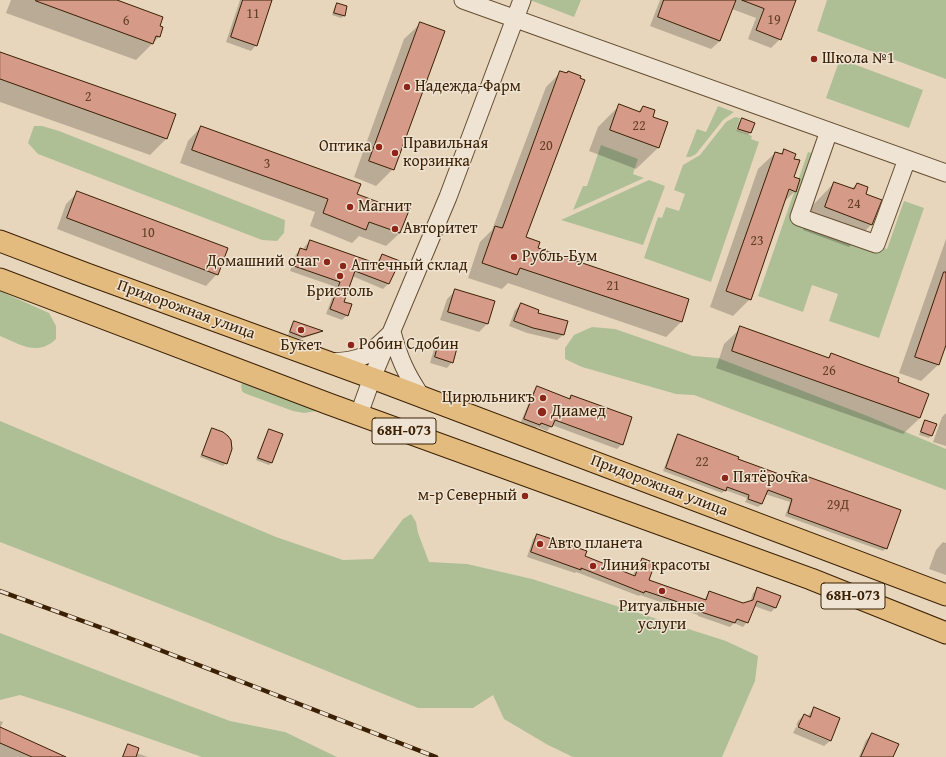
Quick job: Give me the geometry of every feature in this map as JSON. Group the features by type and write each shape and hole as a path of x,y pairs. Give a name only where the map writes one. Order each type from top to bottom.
{"main road":[{"name":"Придорожная улица","path":"0,241 94,277 421,396 946,595"},
{"name":"68Н-073","path":"0,279 99,318 329,404 803,576 946,633"}],"street":[{"path":"463,0 515,20 946,173"},
{"path":"359,414 372,378 448,197 522,0"},
{"path":"829,131 799,217 876,244 907,159"},
{"path":"329,362 345,362 361,358 371,352 392,332"},
{"path":"392,332 402,364 409,379 421,396"}],"green space":[{"path":"530,0 581,0 574,17"},
{"path":"827,0 946,0 946,79 817,31"},
{"path":"840,59 923,90 909,128 826,98"},
{"path":"718,106 734,112 723,120 696,154 686,157 697,129 706,132"},
{"path":"735,117 740,118 736,130 752,136 751,139 759,142 711,282 644,258 658,217 662,218 666,207 679,211 685,194 674,190 683,165 700,155 726,122"},
{"path":"34,126 42,126 59,131 285,220 284,233 277,241 262,240 38,154 28,143"},
{"path":"601,145 638,159 633,174 644,178 573,210 583,186 587,186"},
{"path":"808,152 828,159 806,221 887,249 904,201 924,208 879,338 829,321 838,294 812,285 803,312 758,296"},
{"path":"649,180 665,186 643,245 561,220"},
{"path":"0,291 49,313 56,326 56,339 42,347 35,348 21,345 0,336"},
{"path":"592,327 615,329 693,356 718,358 870,417 946,449 946,490 694,395 676,394 582,367 565,359 565,348 574,335"},
{"path":"243,383 248,383 318,408 317,411 304,413 293,411 244,393 241,385"},
{"path":"0,421 276,537 343,560 373,559 403,519 411,514 416,522 418,533 429,562 467,564 532,579 726,641 758,656 755,681 722,757 573,757 548,745 504,719 493,695 473,708 418,708 201,620 0,542"},
{"path":"0,633 230,721 285,732 337,757 202,757 20,695 0,700"}],"building":[{"path":"36,0 117,0 163,17 160,26 163,27 160,37 156,36 153,44"},
{"path":"243,0 272,0 257,46 231,37"},
{"path":"664,0 736,0 720,41 658,17"},
{"path":"742,0 796,0 781,40 756,30 764,9"},
{"path":"337,3 347,6 345,16 334,13"},
{"path":"420,22 445,31 394,170 369,161"},
{"path":"0,52 176,114 167,139 0,79"},
{"path":"560,71 567,73 568,71 581,76 580,78 585,80 526,237 540,242 538,248 689,299 682,322 520,268 517,275 482,263 495,226 502,228"},
{"path":"619,104 640,112 643,106 655,110 653,117 668,122 659,148 610,130"},
{"path":"742,118 755,123 751,133 738,129"},
{"path":"201,126 361,184 357,194 394,208 396,203 410,208 400,233 369,222 366,230 323,213 328,199 192,150"},
{"path":"784,149 796,154 794,159 800,160 794,177 800,179 796,192 789,189 751,300 726,291 775,152 782,154"},
{"path":"834,182 854,189 857,183 868,187 866,194 882,200 872,225 825,207"},
{"path":"77,191 228,248 218,275 67,218"},
{"path":"310,240 378,264 382,254 400,261 389,284 355,271 344,302 352,304 348,316 330,309 340,282 294,266 300,248 306,250"},
{"path":"944,272 946,272 946,345 939,365 915,357"},
{"path":"455,289 495,301 488,324 448,312"},
{"path":"521,303 539,310 538,313 568,321 564,335 533,328 514,321"},
{"path":"294,321 323,331 303,337 290,332"},
{"path":"740,326 829,358 831,353 899,378 898,382 929,394 920,418 732,351"},
{"path":"439,342 457,348 453,363 435,357"},
{"path":"537,386 570,399 571,395 632,417 623,445 555,420 552,427 541,423 540,425 524,419"},
{"path":"925,420 937,424 932,436 921,432"},
{"path":"212,428 223,432 231,440 232,449 227,464 202,455"},
{"path":"269,429 283,434 272,463 258,458"},
{"path":"678,434 739,457 738,459 790,478 792,471 901,510 887,549 788,513 792,499 768,490 762,504 748,499 749,495 727,487 726,491 666,468"},
{"path":"537,534 587,551 585,556 635,576 642,558 655,563 649,580 706,600 709,591 743,603 753,600 757,587 781,596 776,608 757,601 748,623 737,619 735,623 645,591 644,593 581,568 581,570 531,552"},
{"path":"814,707 840,718 831,741 798,727 804,714 810,717"},
{"path":"0,727 66,757 32,757 0,743"},
{"path":"872,733 899,744 893,757 861,757"},
{"path":"128,744 139,748 136,757 123,757"}],"railway":[{"path":"0,591 116,633 436,757"}],"place":[{"name":"Школа №1","path":"814,59"},
{"name":"Надежда-Фарм","path":"407,87"},
{"name":"Оптика","path":"379,147"},
{"name":"Правильная корзинка","path":"395,153"},
{"name":"Магнит","path":"350,207"},
{"name":"Авторитет","path":"395,229"},
{"name":"Рубль-Бум","path":"514,257"},
{"name":"Домашний очаг","path":"327,262"},
{"name":"Аптечный склад","path":"343,266"},
{"name":"Бристоль","path":"340,276"},
{"name":"Букет","path":"301,330"},
{"name":"Робин Сдобин","path":"351,345"},
{"name":"Цирюльникъ","path":"543,398"},
{"name":"Диамед","path":"542,412"},
{"name":"Пятёрочка","path":"725,478"},
{"name":"м-р Северный","path":"525,496"},
{"name":"Авто планета","path":"540,544"},
{"name":"Линия красоты","path":"593,566"},
{"name":"Ритуальные услуги","path":"662,591"}]}
